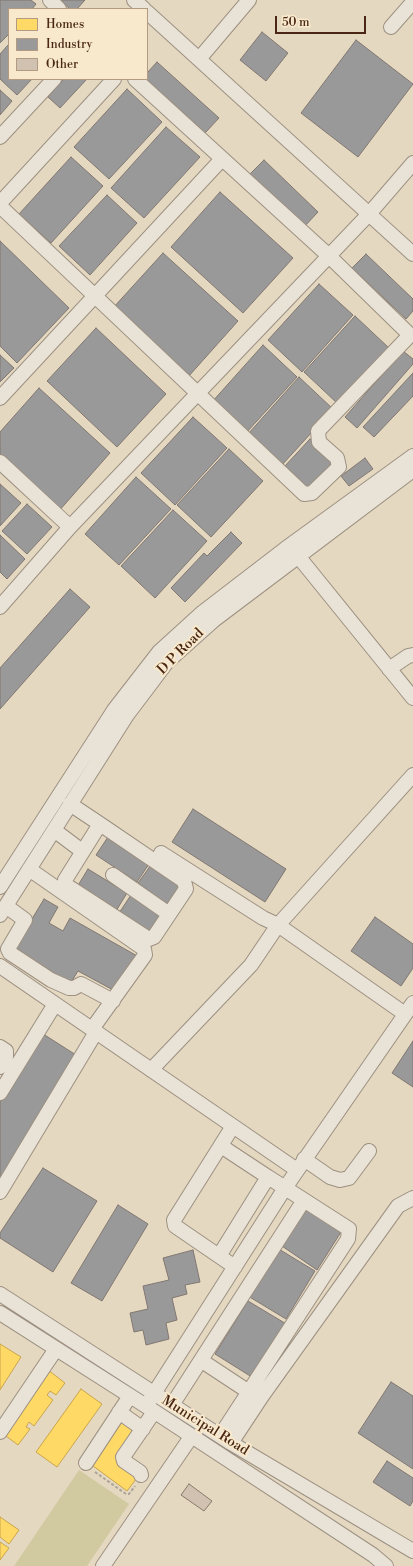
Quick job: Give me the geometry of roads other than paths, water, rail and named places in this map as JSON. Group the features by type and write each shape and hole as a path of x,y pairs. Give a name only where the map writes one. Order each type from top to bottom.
{"street":[{"path":"50,0 58,8"},
{"path":"134,0 143,8"},
{"path":"199,59 249,0"},
{"path":"391,27 413,2"},
{"path":"148,13 413,254"},
{"path":"0,137 53,80"},
{"path":"113,80 0,204 304,494 312,494 339,467 337,458 319,442 318,431 410,335 329,256 135,80"},
{"path":"0,398 222,159"},
{"path":"0,607 70,527 369,214 413,163"},
{"name":"D P Road","path":"0,887 116,720 159,652 177,644 214,620 298,556 327,526 413,456"},
{"path":"0,462 70,527"},
{"name":"D P Road","path":"177,644 203,612 327,526 413,470"},
{"path":"298,556 413,698"},
{"path":"389,669 408,656 413,655"},
{"name":"D P Road","path":"3,910 70,804 116,720"},
{"path":"151,1070 251,965 278,925 413,775"},
{"path":"70,804 100,824 184,881 186,889 154,937 149,939 66,885 65,880 100,824"},
{"path":"54,830 82,851"},
{"path":"141,1475 140,1472 124,1461 123,1457 142,1429 154,1394 285,1188 409,1009 278,925 262,918 161,853"},
{"path":"0,1192 94,1031 145,955 144,949 29,869"},
{"path":"113,875 169,914"},
{"path":"3,910 24,920 8,950 10,953 51,980 69,988 74,988 81,984 113,1001"},
{"path":"0,966 233,1126 301,1164 340,1180 349,1178 369,1151"},
{"path":"41,994 51,980"},
{"path":"0,1093 55,1004"},
{"path":"0,1047 6,1051 6,1057 0,1067"},
{"path":"233,1126 174,1220 175,1226 235,1267"},
{"path":"221,1146 349,1229 348,1239 249,1392 226,1439"},
{"path":"219,1256 268,1177"},
{"path":"226,1439 262,1396 398,1206 413,1198"},
{"path":"172,1405 202,1361 304,1200"},
{"name":"Municipal Road","path":"0,1294 226,1439 413,1551"},
{"name":"Municipal Road","path":"2,1318 56,1349 130,1396 373,1555 386,1566"},
{"path":"0,1432 56,1349"},
{"path":"202,1361 249,1392"},
{"path":"86,1463 130,1396"},
{"path":"119,1412 142,1429"},
{"path":"103,1566 191,1437"}]}
